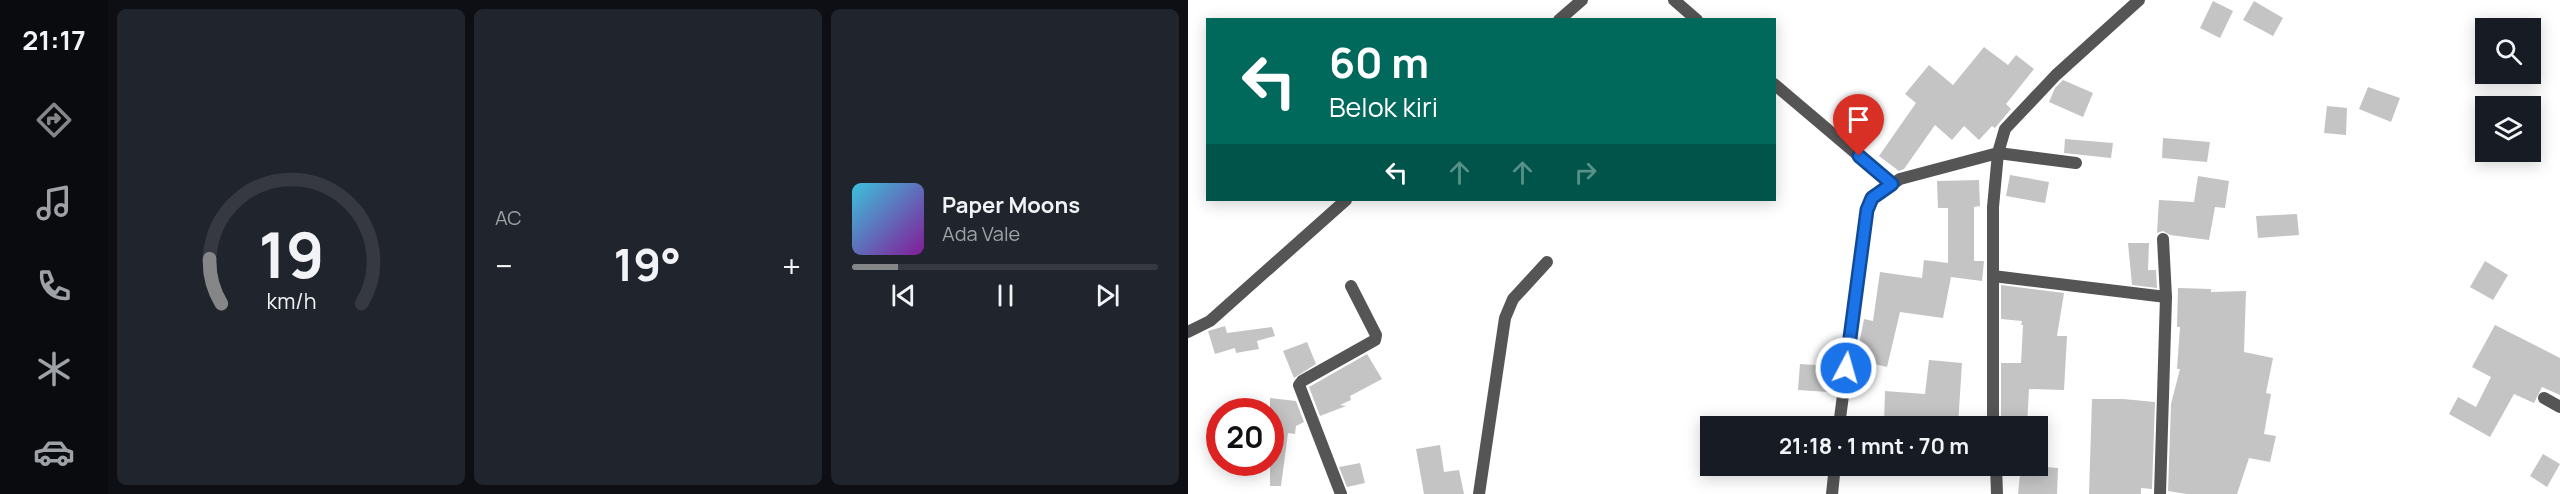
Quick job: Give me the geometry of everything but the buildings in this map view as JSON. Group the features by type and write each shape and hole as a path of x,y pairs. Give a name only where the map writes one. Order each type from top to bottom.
{"street":[{"path":"1561,18 1582,0"},
{"path":"1674,0 1696,18"},
{"path":"1994,416 1993,207 1998,153 2005,129 2056,75 2139,0"},
{"path":"1776,86 1892,184"},
{"path":"1840,416 1867,210 1872,198 1900,179 1998,153 2076,163"},
{"path":"1188,332 1210,321 1345,201"},
{"path":"2160,494 2166,297 2163,239"},
{"path":"1479,494 1505,318 1513,299 1547,262"},
{"path":"1993,276 2166,297"},
{"path":"1341,494 1299,386 1302,381 1375,340 1376,335 1351,286"},
{"path":"2544,398 2560,407"},
{"path":"1832,494 1834,476"},
{"path":"1996,476 1997,494"}],"route":[{"path":"1846,368 1867,210 1872,198 1892,184 1859,156"}]}
